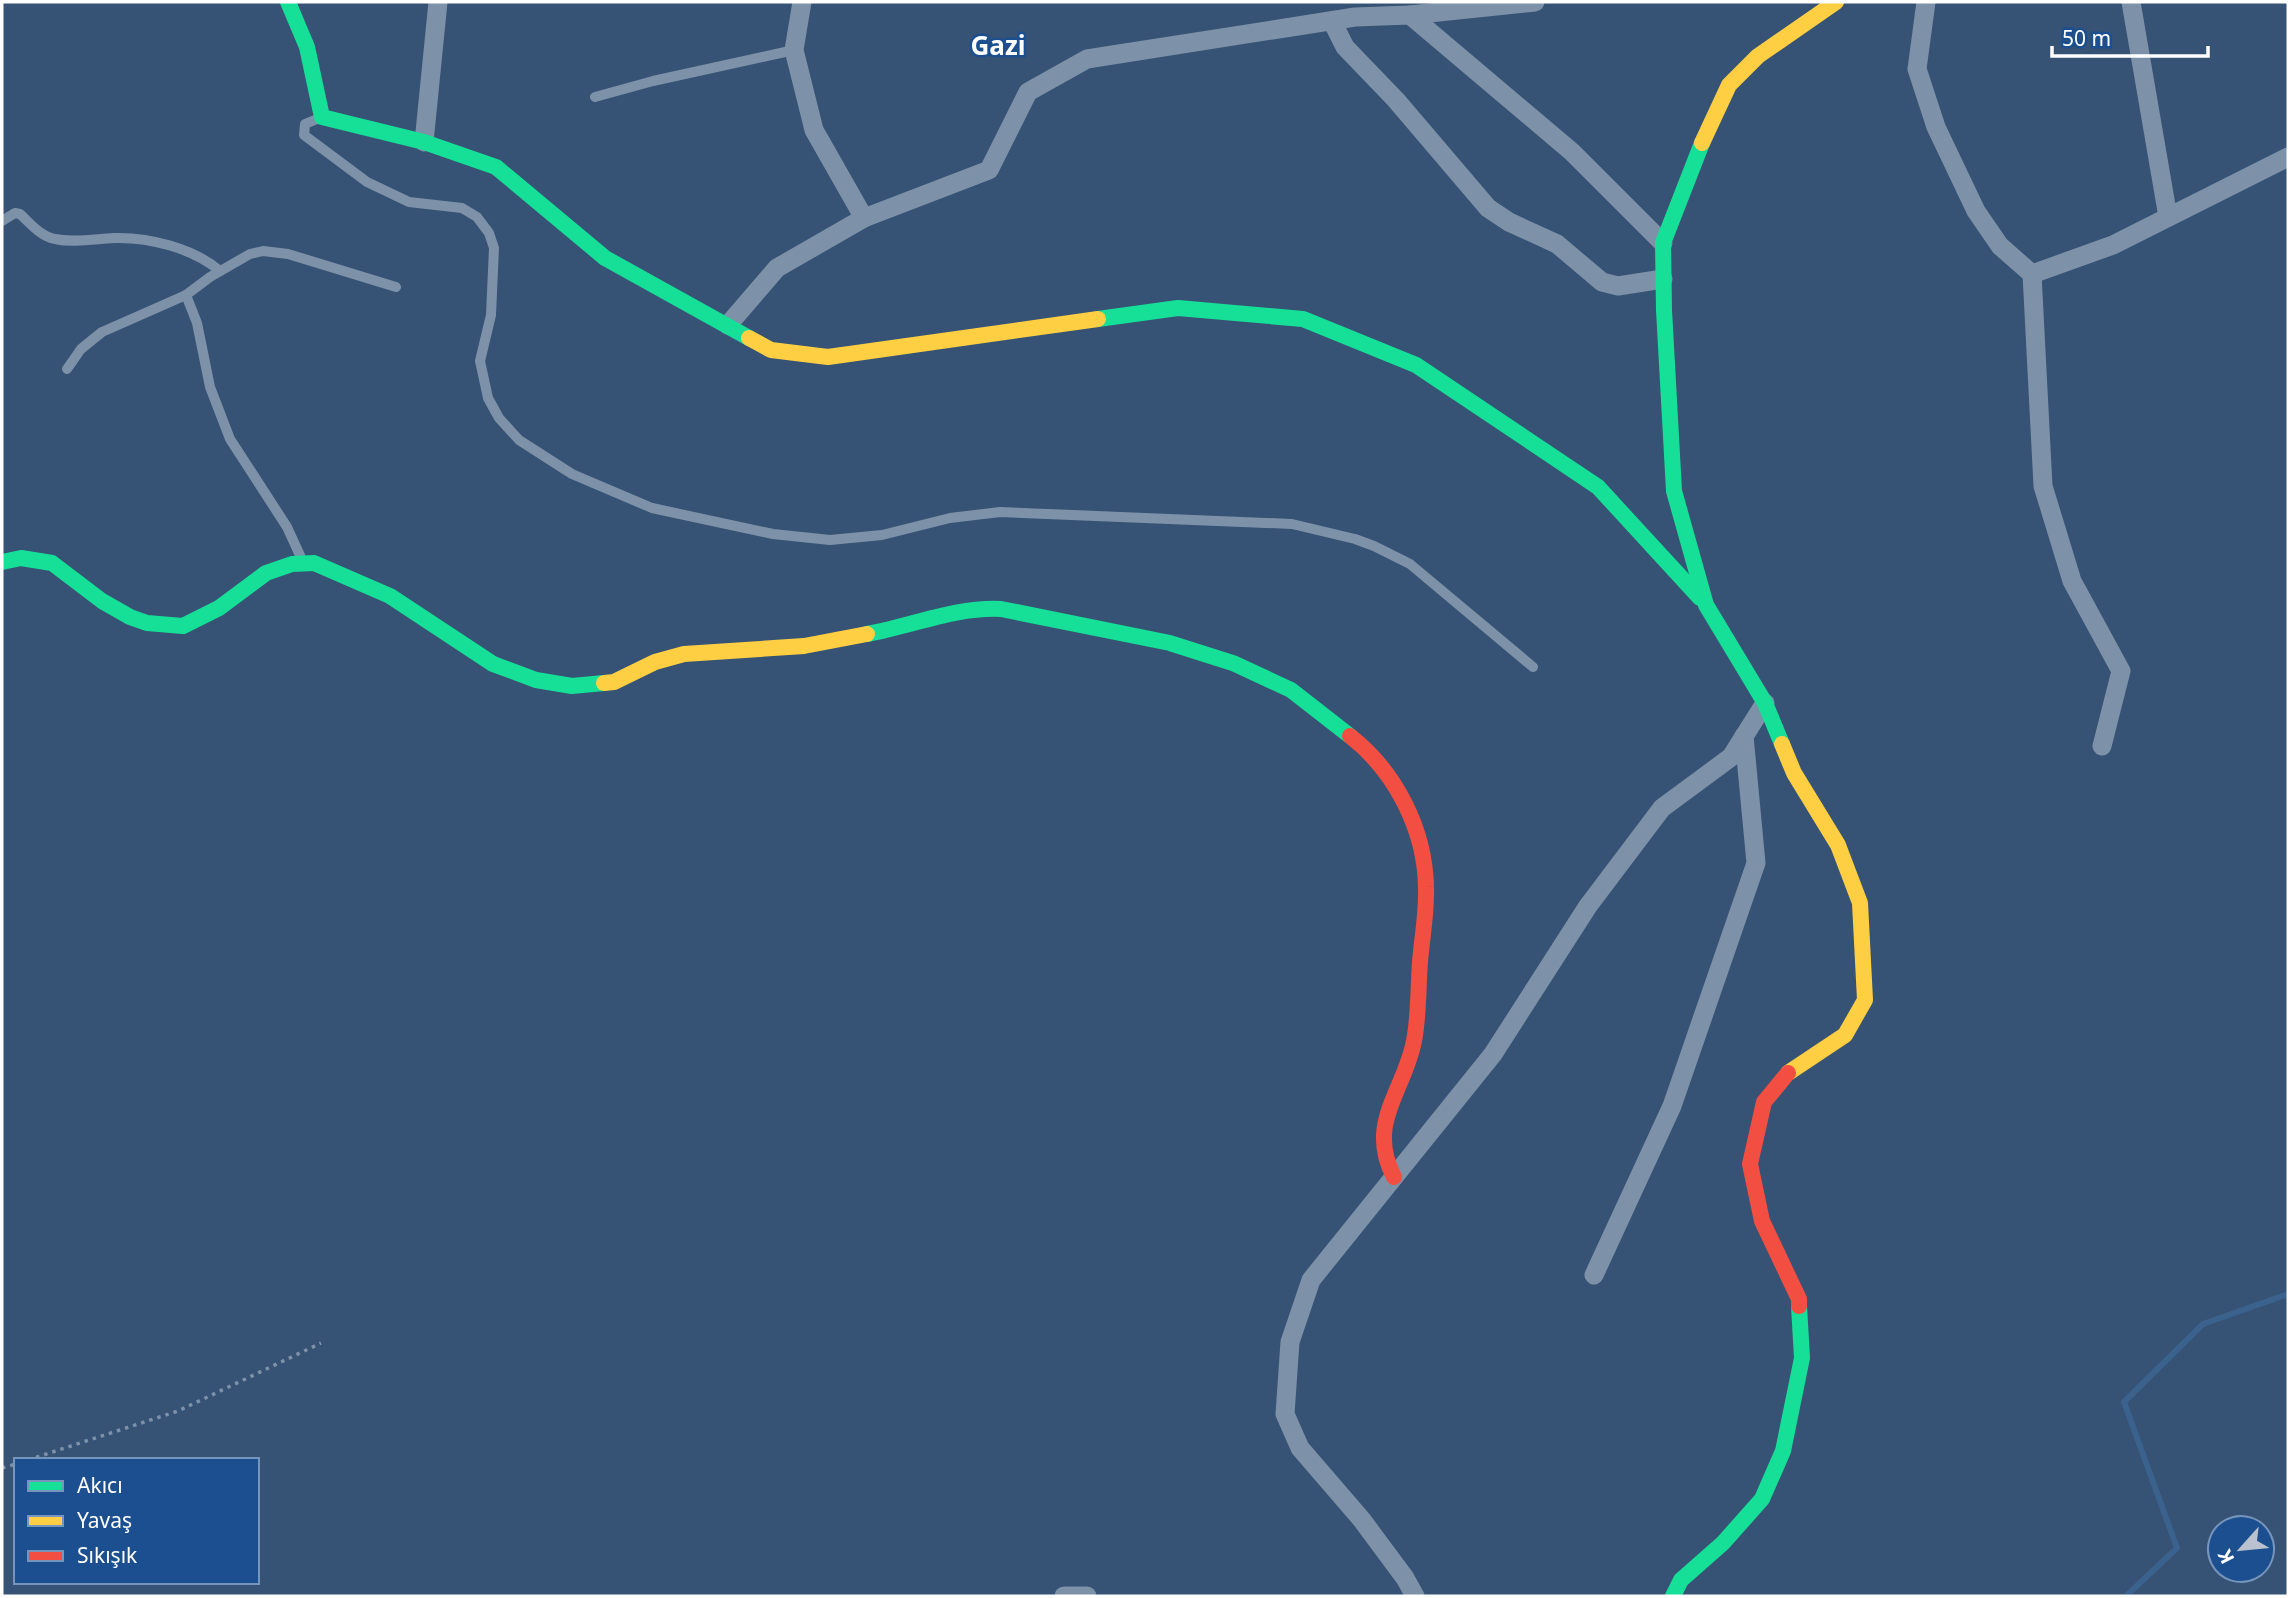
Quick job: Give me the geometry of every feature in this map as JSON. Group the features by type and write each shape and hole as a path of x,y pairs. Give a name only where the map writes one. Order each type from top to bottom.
{"street":[{"path":"288,2 307,47 322,117 424,142 496,167 605,258 771,350 828,357 1178,308 1303,319 1416,365 1598,487 1706,605 1765,703 1794,773 1838,845 1860,904 1865,1000 1845,1035 1788,1073 1765,1102 1749,1164 1762,1221 1799,1299 1802,1358 1783,1451 1762,1499 1723,1543 1681,1580 1673,1596"},
{"path":"424,142 438,2"},
{"path":"802,2 794,50 814,130 864,218"},
{"path":"728,325 777,268 864,218 989,170 1028,93 1087,59 1355,17 1410,15 1535,2"},
{"path":"1706,605 1674,491 1668,411 1663,243 1699,149 1729,85 1758,56 1836,2"},
{"path":"1926,2 1917,69 1936,127 1976,211 2000,246 2032,274 2043,486 2072,581 2121,671 2102,746"},
{"path":"2131,2 2168,217"},
{"path":"1410,15 1572,152 1663,243"},
{"path":"1332,21 1345,47 1396,100 1488,208 1509,222 1557,244 1602,282 1618,286 1663,279"},
{"path":"2032,274 2113,245 2288,156"},
{"path":"2,562 21,558 52,563 102,601 130,617 147,623 183,626 219,608 266,573 303,563 314,563 390,596 493,664 537,680 572,686 614,682 655,662 684,654 816,645 886,631 960,610 981,608 1001,609 1170,643 1233,663 1291,690 1369,751 1395,785 1420,845 1426,887 1414,1042 1384,1123 1383,1133 1384,1154 1394,1177"},
{"path":"1415,1596 1362,1520 1300,1448 1285,1414 1290,1342 1311,1280 1493,1054 1588,906 1662,808 1731,757 1765,703"},
{"path":"1594,1275 1672,1106 1756,863 1744,736"},
{"path":"1064,1596 1087,1596"}],"lane":[{"path":"595,97 653,81 794,50"},
{"path":"322,117 305,124 304,135 368,182 409,202 462,208 477,216 484,224 494,248 491,315 480,361 488,398 499,418 519,440 572,474 652,508 802,539 859,539 893,533 950,517 1000,512 1292,524 1324,530 1374,546 1410,564 1533,667"},
{"path":"2,221 15,213 20,214 44,235 54,239 119,238 174,246 204,259 220,271"},
{"path":"67,369 81,349 102,332 186,295 250,254 275,251 396,287"},
{"path":"186,295 197,323 210,387 230,439 288,527 303,563"}],"path":[{"path":"34,1458 178,1411 321,1343"}],"waterway":[{"path":"2126,1596 2177,1548 2124,1402 2203,1324 2288,1294"}],"traffic: fast":[{"path":"288,2 307,47 322,117 424,142 496,167 605,258 749,338"},
{"path":"1702,143 1663,243 1674,491 1706,605 1765,703 1782,744"},
{"path":"1098,319 1178,308 1303,319 1416,365 1598,487 1700,598"},
{"path":"2,562 21,558 52,563 102,601 130,617 147,623 183,626 219,608 266,573 292,564 314,563 390,596 493,664 536,680 572,686 604,683"},
{"path":"867,634 966,611 1001,609 1170,643 1233,663 1291,690 1350,736"},
{"path":"1673,1596 1681,1580 1723,1543 1762,1499 1783,1451 1802,1358 1799,1306"}],"traffic: slow":[{"path":"1702,143 1729,85 1758,56 1836,2"},
{"path":"749,338 771,350 828,357 1098,319"},
{"path":"604,683 614,682 655,662 684,654 804,646 867,634"},
{"path":"1782,744 1794,773 1838,845 1860,903 1865,1000 1845,1035 1788,1073"}],"traffic: jam":[{"path":"1350,736 1381,766 1405,803 1420,844 1424,865 1426,906 1416,1031 1409,1059 1385,1124 1386,1158 1394,1177"},
{"path":"1788,1073 1764,1102 1750,1164 1762,1221 1799,1299 1799,1306"}],"district":[{"name":"Gazi","path":"998,46"}]}
